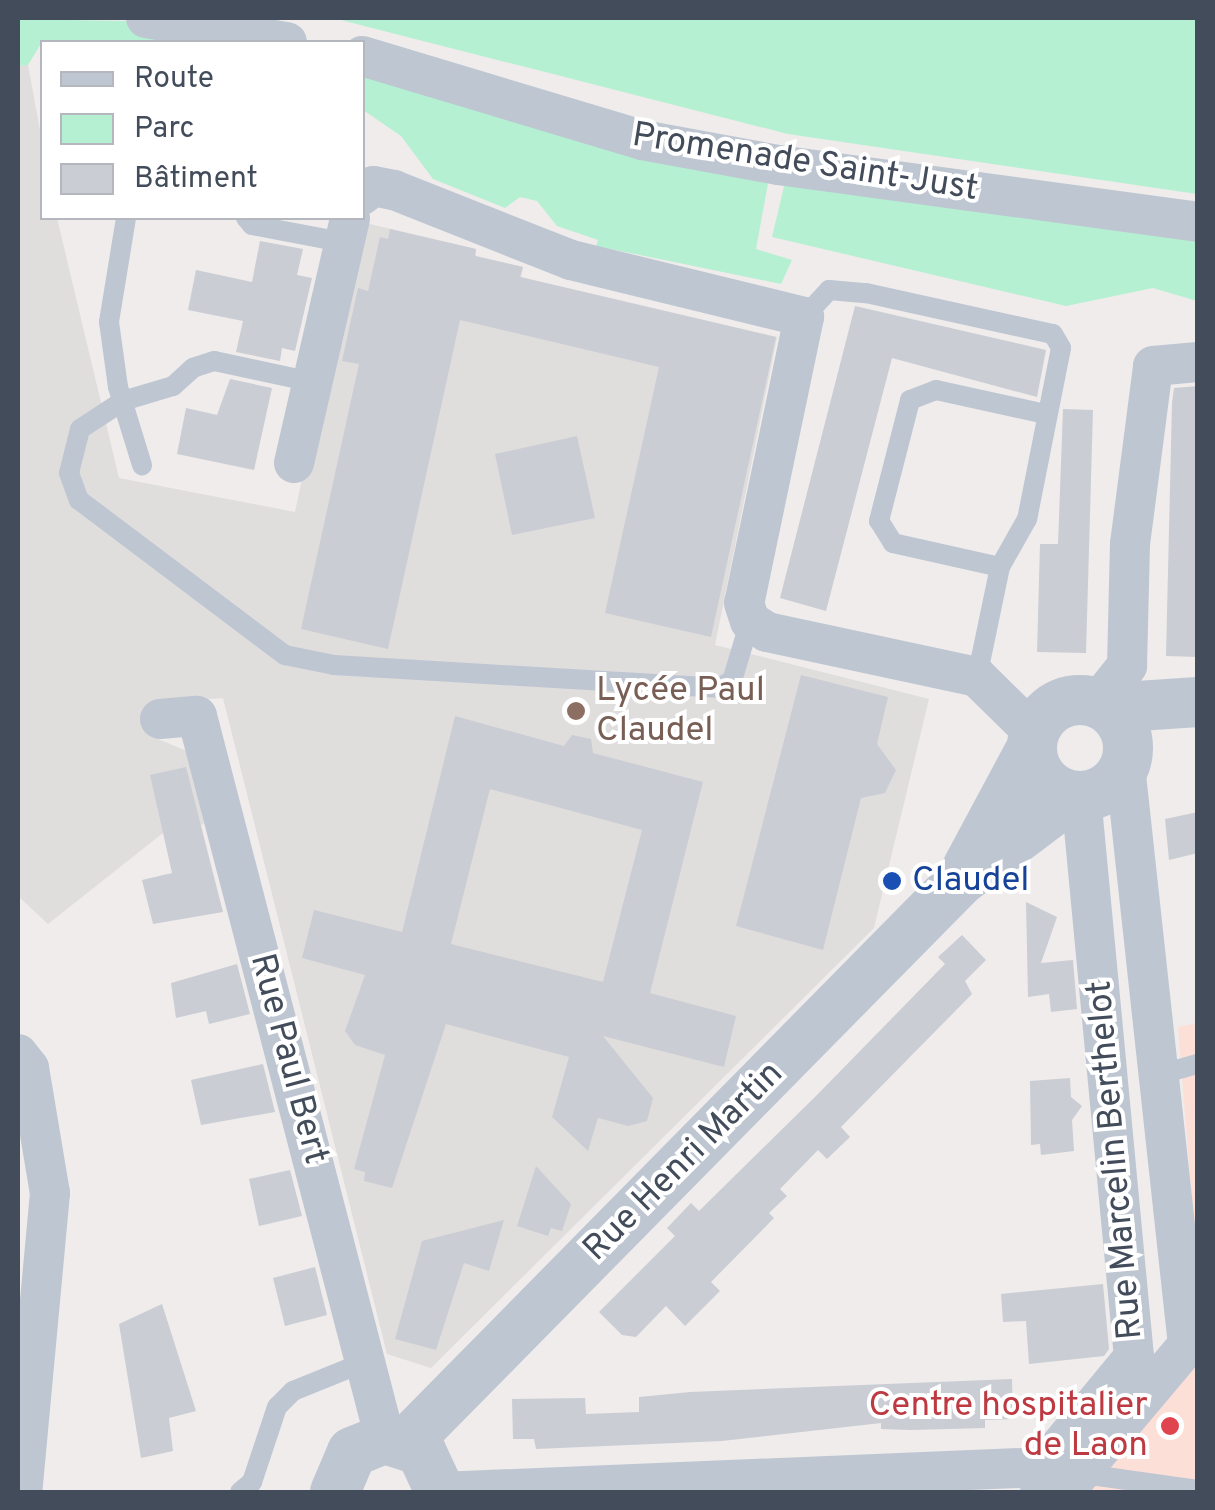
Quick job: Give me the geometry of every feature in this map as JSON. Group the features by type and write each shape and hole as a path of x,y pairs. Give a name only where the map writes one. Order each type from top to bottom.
{"street":[{"path":"146,18 275,40"},
{"name":"Promenade Saint-Just","path":"365,57 642,140 778,165 1198,222"},
{"path":"365,192 373,186 394,190 571,260 804,317 744,603 750,620 767,632 977,677 1033,740 1048,785 1077,796 1108,788 1126,762 1198,715"},
{"path":"294,463 346,230"},
{"path":"1102,706 1128,666 1130,544 1153,366 1198,362"},
{"path":"1033,740 1041,720 1066,702 1102,706 1198,702"},
{"path":"1102,706 1124,729 1126,762"},
{"name":"Rue Paul Bert","path":"160,719 197,716 367,1360 396,1440"},
{"name":"Rue Henri Martin","path":"960,881 1033,740"},
{"name":"Rue Marcelin Berthelot","path":"1058,1481 1188,1346 1180,1069 1126,762"},
{"name":"Rue Henri Martin","path":"335,1492 352,1452 396,1440 960,881 1077,796"},
{"name":"Rue Marcelin Berthelot","path":"1058,1481 1134,1357 1109,1080 1077,796"},
{"path":"18,1054 30,1068 50,1192 22,1492"},
{"path":"1109,1080 1180,1069"},
{"path":"396,1440 432,1462 440,1492 1058,1481"}],"lane":[{"path":"126,220 109,322 123,402 142,465"},
{"path":"248,220 252,225 346,230"},
{"path":"804,317 830,290 1053,334 1061,348 1027,519 1000,567 977,677"},
{"path":"312,382 214,361 194,368 173,386 123,402 80,428 69,473 79,500 285,655 334,665 718,688 732,680 750,620"},
{"path":"1000,567 893,542 879,520 910,400 936,390 1046,414"},
{"path":"240,1492 252,1482 277,1407 293,1391 367,1360"},
{"path":"1058,1481 1198,1490"}],"shaded area":[{"name":"Lycée Paul Claudel","path":"28,65 40,130 40,220 57,220 119,478 295,512 357,221 476,249 476,256 523,267 521,277 777,337 715,645 929,699 874,928 431,1368 387,1354 223,698 163,703 160,719 158,739 189,752 204,824 163,833 48,924 18,896 18,66"},
{"path":"1197,1023 1197,1261 1178,1027"},
{"name":"Centre hospitalier de Laon","path":"1197,1359 1197,1492 1087,1492"}],"green space":[{"path":"333,18 1197,18 1197,194 788,134"},
{"path":"18,19 127,21 239,40 40,40 28,65 18,66"},
{"path":"365,64 769,178 756,249 792,260 781,284 596,246 598,240 557,226 537,201 520,197 505,208 433,179 401,136 365,111"},
{"path":"786,178 1197,237 1197,301 1153,288 1066,306 772,237"}],"building":[{"path":"390,229 476,249 475,256 523,267 520,277 776,337 711,637 605,613 659,367 460,320 388,649 301,629 359,364 342,361 358,288 368,291 380,237 388,239"},
{"path":"260,241 303,249 297,275 312,278 295,351 282,348 280,361 236,352 243,321 188,310 196,270 252,282"},
{"path":"855,306 1046,350 1037,397 892,358 826,611 780,598"},
{"path":"230,379 272,388 254,470 177,454 186,408 217,415"},
{"path":"1198,386 1198,657 1166,656 1172,403 1174,388"},
{"path":"1063,409 1093,410 1086,653 1037,652 1040,544 1058,544"},
{"path":"577,436 595,518 512,535 495,454"},
{"path":"801,675 888,697 877,744 896,770 885,793 861,798 823,950 736,926"},
{"path":"455,716 564,746 572,735 591,739 593,753 703,782 650,993 736,1016 724,1067 603,1036 653,1098 647,1121 628,1126 598,1118 588,1151 552,1117 569,1057 446,1024 392,1188 364,1181 365,1172 354,1169 385,1055 355,1045 345,1031 365,975 302,958 314,910 402,932","holes":["490,789 642,830 603,982 451,944"]},
{"path":"186,767 223,912 153,924 142,880 172,873 150,775"},
{"path":"1198,812 1198,853 1169,860 1165,819"},
{"path":"1026,902 1057,917 1041,963 1073,960 1077,1009 1051,1012 1049,994 1028,997"},
{"path":"962,935 986,960 965,981 972,994 841,1127 850,1137 827,1159 818,1150 780,1189 787,1196 769,1213 774,1218 711,1282 720,1291 685,1326 666,1306 636,1337 622,1335 599,1312 675,1236 667,1228 691,1203 699,1211 818,1094 945,964 938,957"},
{"path":"237,964 250,1014 209,1024 206,1011 176,1018 171,983"},
{"path":"263,1064 275,1112 201,1125 191,1080"},
{"path":"1070,1078 1071,1097 1082,1106 1072,1120 1074,1151 1041,1155 1040,1144 1031,1145 1030,1081"},
{"path":"536,1166 571,1204 562,1231 551,1228 548,1236 517,1226"},
{"path":"290,1170 302,1216 259,1226 249,1179"},
{"path":"504,1220 489,1271 464,1263 436,1350 395,1339 422,1241"},
{"path":"315,1267 327,1315 285,1326 273,1278"},
{"path":"1103,1284 1109,1349 1104,1356 1029,1364 1026,1321 1003,1322 1001,1294"},
{"path":"162,1304 196,1411 169,1418 173,1451 141,1458 119,1324"},
{"path":"1012,1379 1013,1419 985,1420 985,1428 881,1429 881,1423 722,1441 536,1449 534,1439 513,1439 512,1399 585,1398 586,1414 639,1412 639,1397 690,1392"}],"place":[{"name":"Lycée Paul Claudel","path":"576,711"},
{"name":"Claudel","path":"892,881"},
{"name":"Centre hospitalier de Laon","path":"1170,1426"}]}
